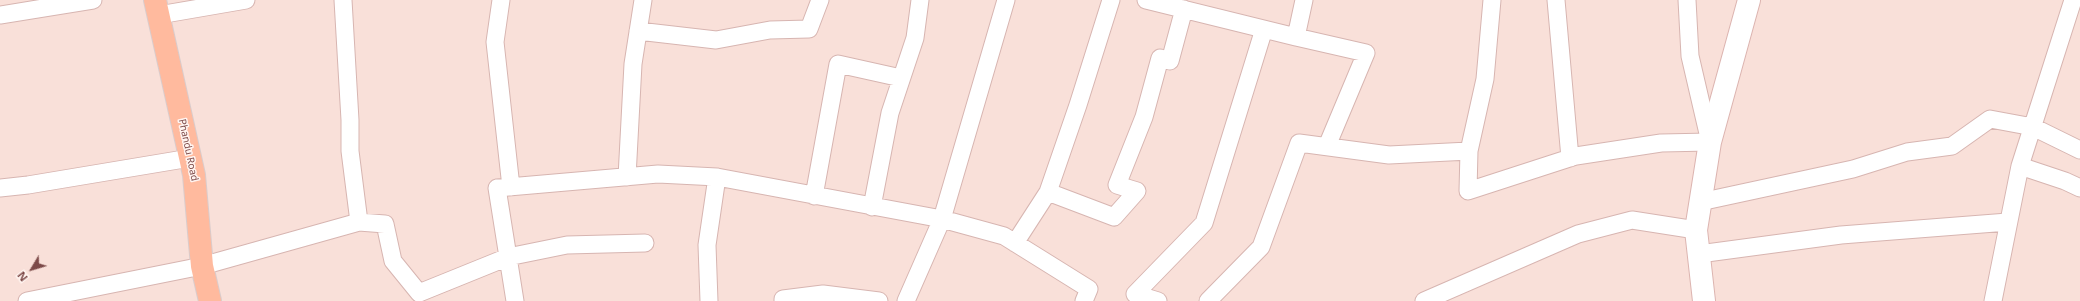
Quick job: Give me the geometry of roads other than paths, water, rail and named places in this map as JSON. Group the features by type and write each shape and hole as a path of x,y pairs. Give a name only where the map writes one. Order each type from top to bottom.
{"main road":[{"path":"1704,301 1696,230 1700,202 1710,142 1749,0"},
{"name":"Phandu Road","path":"157,8 194,175 202,266 210,301"}],"street":[{"path":"0,15 93,0"},
{"path":"157,8 246,0"},
{"path":"343,0 350,120 350,151 360,222"},
{"path":"501,0 495,42 511,187"},
{"path":"627,177 633,64 643,0"},
{"path":"638,31 716,40 770,30 809,29 820,0"},
{"path":"872,207 890,113 915,38 920,0"},
{"path":"906,301 942,219 1006,0"},
{"path":"1015,243 1048,192 1078,105 1110,0"},
{"path":"1146,0 1366,53 1327,146"},
{"path":"1296,37 1304,0"},
{"path":"1492,0 1485,79 1469,151 1468,190 1570,158 1661,143 1710,142 1690,56 1687,0"},
{"path":"1556,0 1570,158"},
{"path":"1993,301 2020,166 2073,0"},
{"path":"1048,192 1114,217 1137,191 1117,185 1144,117 1160,58 1170,61 1184,10"},
{"path":"1158,301 1136,294 1204,223 1264,29"},
{"path":"814,196 838,64 901,78"},
{"path":"1700,202 1853,169 1907,152 1952,146 1990,119 2033,127 2080,150"},
{"path":"1208,301 1261,247 1299,143 1389,155 1469,151"},
{"path":"0,188 36,184 190,158"},
{"path":"2020,166 2065,181 2080,188"},
{"path":"515,301 497,188 658,174 717,177 942,219 1004,236 1089,289 1084,301"},
{"path":"709,301 707,245 717,177"},
{"path":"1424,301 1578,234 1605,226 1632,220 1696,230"},
{"path":"27,301 202,266 360,222 385,224 393,261 419,293 508,257 567,245 645,243"},
{"path":"1698,254 1841,235 2008,222"},
{"path":"783,301 783,299 823,294 879,301"}]}
